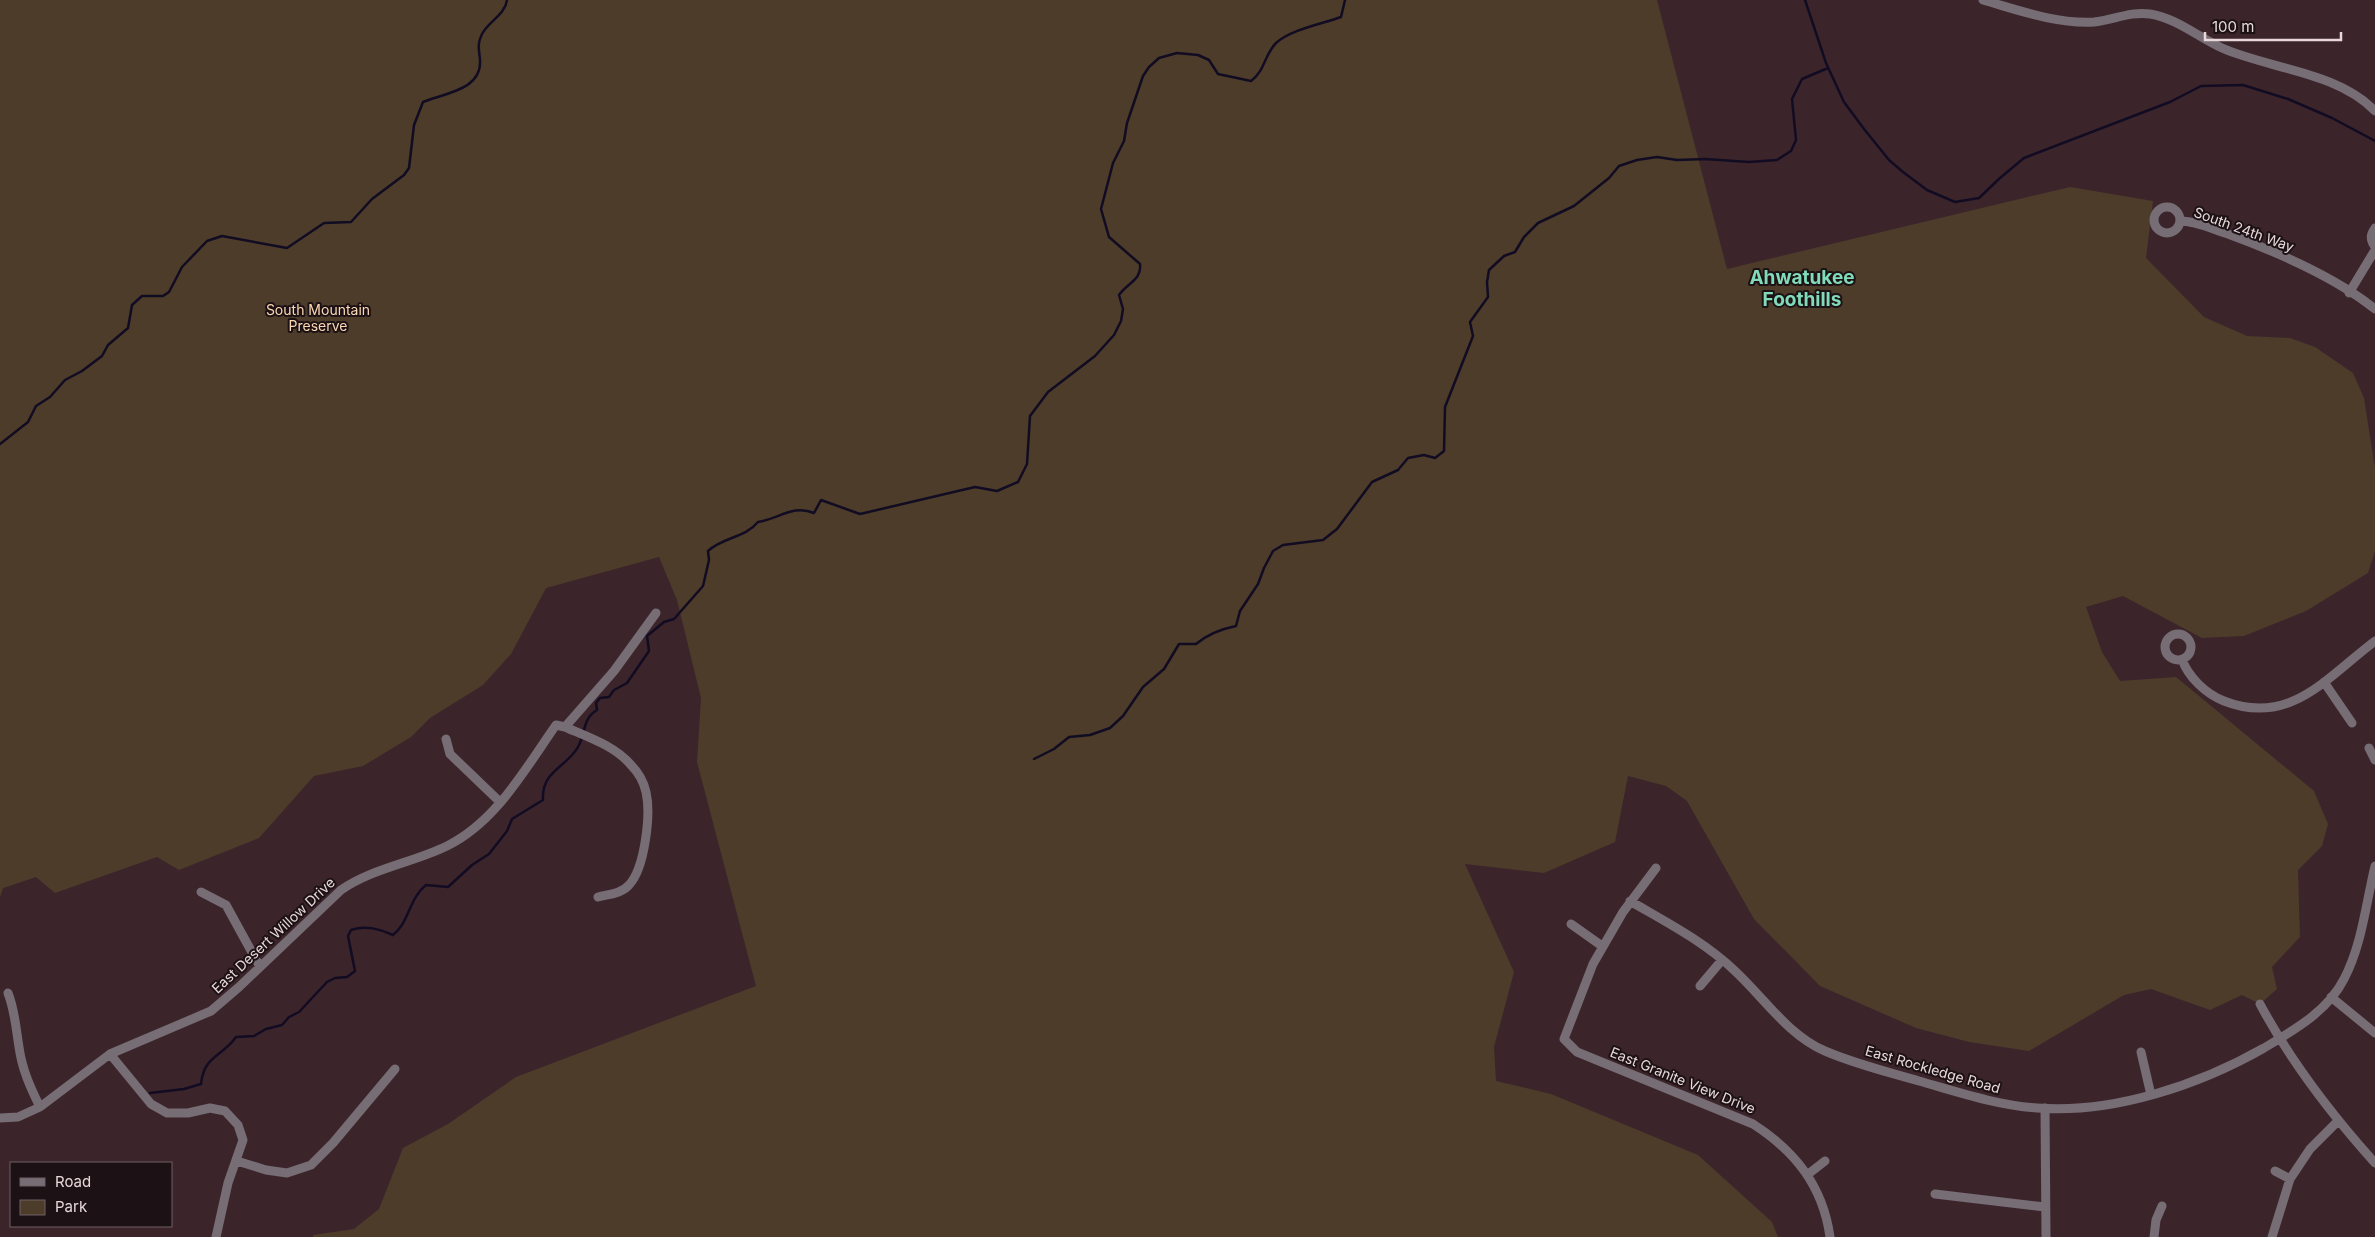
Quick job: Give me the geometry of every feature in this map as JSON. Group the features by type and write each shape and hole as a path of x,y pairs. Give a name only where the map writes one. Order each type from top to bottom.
{"street":[{"path":"1983,0 2052,19 2094,22 2134,13 2166,17 2221,48 2342,87 2368,103 2375,111"},
{"name":"South 24th Way","path":"2180,221 2204,226 2273,251 2375,309"},
{"path":"2349,293 2375,248 2371,242 2371,235 2375,228"},
{"name":"East Desert Willow Drive","path":"0,1118 18,1117 40,1107 110,1054 211,1010 341,890 358,878 446,847 472,832 500,802 556,725 565,727 614,671 656,613"},
{"path":"2182,659 2196,682 2217,698 2240,707 2262,709 2283,706 2302,698 2375,641"},
{"path":"2324,682 2352,723"},
{"path":"565,727 614,749 631,764 645,789 648,801 640,868 630,884 621,892 598,897"},
{"path":"446,739 450,754 500,802"},
{"path":"2369,748 2375,760"},
{"name":"East Rockledge Road","path":"1630,901 1679,930 1722,960 1784,1021 1806,1040 1826,1051 1878,1069 1988,1101 2045,1108 2090,1106 2151,1096 2190,1083 2237,1063 2295,1030 2316,1014 2344,979 2355,951 2375,866"},
{"path":"1570,924 1602,946 1630,901 1656,868"},
{"path":"201,892 226,905 260,966"},
{"name":"East Granite View Drive","path":"1602,946 1593,964 1564,1039 1577,1052 1753,1124 1777,1139 1796,1160 1806,1175 1823,1207 1830,1237"},
{"path":"1700,986 1722,960"},
{"path":"8,993 14,1008 19,1049 26,1079 40,1107"},
{"path":"2331,997 2375,1033"},
{"path":"2260,1004 2279,1039 2338,1121 2375,1162"},
{"path":"2141,1052 2151,1096"},
{"path":"110,1054 151,1104 167,1113 188,1113 210,1108 225,1111 238,1125 243,1140 228,1183 216,1237"},
{"path":"237,1161 266,1170 287,1173 311,1165 333,1143 395,1070"},
{"path":"2045,1108 2046,1237"},
{"path":"2272,1237 2290,1179 2310,1149 2338,1121"},
{"path":"1806,1175 1826,1161"},
{"path":"2275,1171 2290,1179"},
{"path":"1935,1194 2045,1207"},
{"path":"2154,1237 2156,1220 2162,1206"}],"green space":[{"name":"South Mountain Preserve","path":"0,0 1657,0 1727,269 2070,187 2153,201 2146,258 2204,317 2247,336 2290,338 2315,347 2353,373 2364,398 2375,468 2375,551 2368,573 2306,611 2244,636 2202,638 2123,596 2086,607 2102,652 2120,681 2176,677 2314,791 2328,824 2322,846 2298,870 2300,937 2272,967 2277,989 2260,1004 2242,995 2210,1010 2151,989 2124,995 2029,1051 1969,1042 1916,1028 1820,986 1754,919 1687,801 1666,786 1628,776 1615,842 1544,873 1465,864 1514,972 1494,1047 1496,1081 1551,1094 1698,1155 1772,1222 1778,1237 313,1237 313,1235 354,1229 379,1209 403,1148 448,1124 516,1077 756,986 697,762 701,698 677,600 659,557 546,588 511,654 483,685 430,718 411,737 363,766 314,776 259,838 179,870 157,857 55,893 36,877 3,888 0,897"}],"waterway":[{"path":"0,444 28,422 36,406 50,397 65,380 82,371 102,356 108,345 128,328 132,305 142,296 163,296 169,292 182,267 207,241 222,236 287,248 324,223 351,222 372,199 404,175 409,168 414,125 423,102 461,89 475,78 479,70 480,38 485,29 503,10 507,0"},
{"path":"150,1093 184,1089 201,1084 206,1067 236,1037 254,1036 266,1029 282,1025 289,1017 299,1012 327,982 335,978 347,977 355,971 348,936 351,930 372,928 393,935 403,924 420,890 426,885 448,887 472,865 489,854 507,831 512,819 543,800 543,790 546,782 578,747 589,718 597,710 596,703 600,698 609,697 614,690 627,683 649,651 647,636 664,622 674,619 703,586 709,560 708,551 714,546 740,535 758,522 799,510 814,513 821,500 860,514 975,487 997,491 1018,482 1027,464 1030,416 1048,392 1095,356 1114,335 1121,321 1123,309 1119,295 1139,274 1140,264 1109,237 1101,209 1113,163 1124,141 1127,123 1143,76 1149,67 1159,58 1177,53 1198,55 1209,60 1218,74 1251,81 1259,73 1276,43 1299,30 1341,17 1345,0"},
{"path":"1805,0 1826,63 1844,102 1864,129 1889,160 1903,172 1927,190 1955,202 1979,198 2024,158 2170,102 2201,86 2243,85 2288,99 2332,118 2375,141"},
{"path":"1034,759 1054,749 1069,737 1090,735 1110,728 1123,716 1143,687 1164,669 1179,644 1196,644 1215,632 1236,626 1240,611 1258,584 1273,551 1283,545 1323,540 1337,529 1372,482 1398,470 1408,458 1424,455 1435,458 1444,451 1445,407 1473,336 1470,322 1488,297 1487,282 1489,270 1504,256 1515,252 1524,237 1538,223 1574,206 1609,178 1619,166 1637,160 1657,157 1677,160 1705,159 1749,162 1777,160 1791,151 1796,140 1792,99 1802,79 1828,68"}],"district":[{"name":"Ahwatukee Foothills","path":"1802,288"}]}
